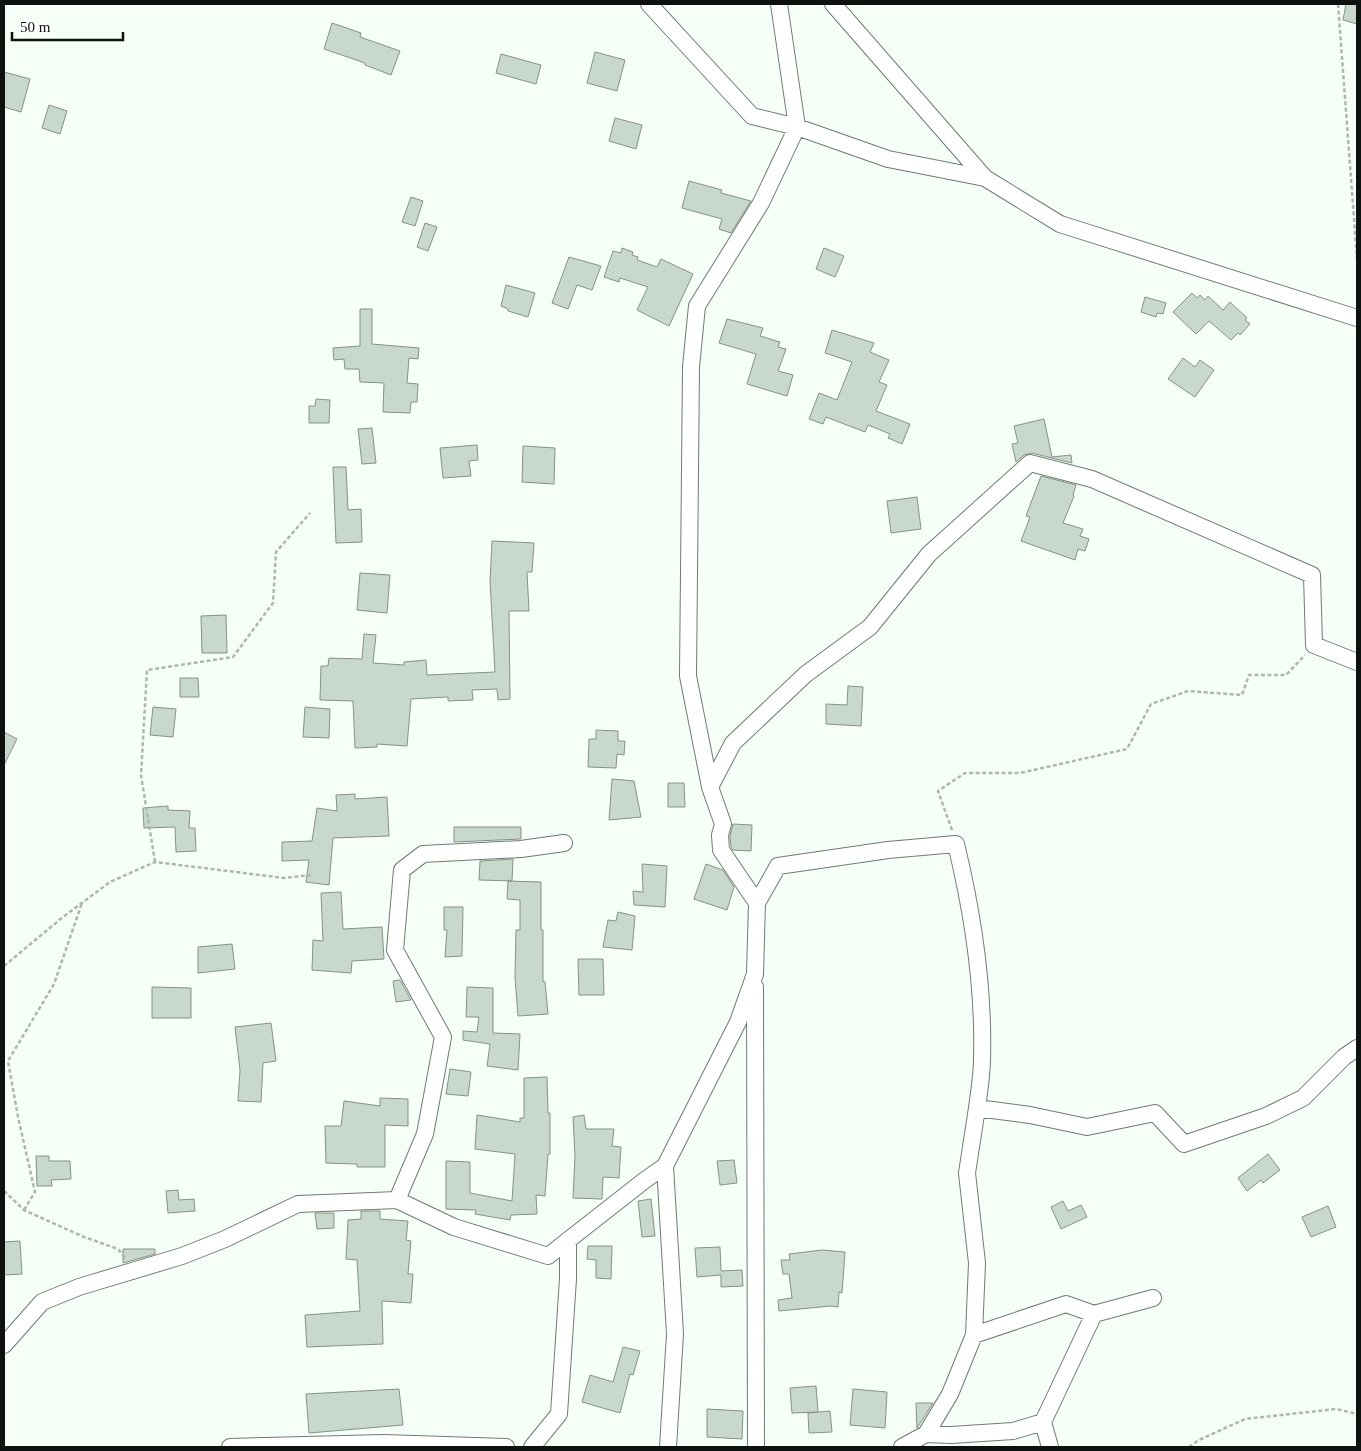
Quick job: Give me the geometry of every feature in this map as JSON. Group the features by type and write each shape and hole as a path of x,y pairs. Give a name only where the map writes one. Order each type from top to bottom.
{"street":[{"path":"649,4 752,116 797,127 888,159 985,178"},
{"path":"757,903 722,850 720,835 723,824 710,787 688,676 692,367 697,306 761,204 797,127 778,4"},
{"path":"833,4 985,178 1060,224 1357,318"},
{"path":"710,787 733,743 806,674 870,627 929,554 1030,463 1092,479 1312,575 1314,645 1357,662"},
{"path":"398,1200 425,1134 444,1037 395,950 402,870 423,854 521,849 564,843"},
{"path":"756,1447 755,974 757,903 778,866 888,850 956,844 966,883 981,983 982,1060 967,1173 977,1263 974,1334 950,1394 926,1434 902,1447"},
{"path":"4,1345 42,1302 79,1287 182,1256 298,1204 398,1200 454,1227 548,1256 664,1166 738,1022 755,974"},
{"path":"977,1108 1030,1115 1087,1127 1155,1113 1184,1144 1256,1120 1303,1098 1344,1057 1357,1048"},
{"path":"664,1166 674,1334 668,1447"},
{"path":"532,1447 559,1414 568,1279 568,1240"},
{"path":"974,1334 1066,1304 1094,1314 1153,1298"},
{"path":"1050,1447 1043,1422 1094,1314"},
{"path":"926,1434 951,1435 1013,1431 1043,1422"},
{"path":"230,1447 384,1444 506,1447"}],"path":[{"path":"1338,4 1357,259"},
{"path":"155,862 141,775 147,670 233,658 273,603 276,552 310,513"},
{"path":"956,844 938,791 965,773 1020,773 1126,749 1151,704 1188,691 1242,695 1249,675 1286,675 1314,645"},
{"path":"4,966 110,882 155,862 284,878 311,875"},
{"path":"24,1210 35,1192 18,1117 8,1061 54,984 83,902"},
{"path":"4,1191 24,1210 84,1238 118,1249 134,1271"},
{"path":"1189,1447 1199,1440 1245,1419 1336,1409 1357,1414"}],"building":[{"path":"1346,4 1357,4 1357,24 1343,20"},
{"path":"332,23 361,33 360,37 400,51 391,75 365,65 365,63 324,49"},
{"path":"595,52 625,60 617,91 587,83"},
{"path":"501,54 541,65 536,84 496,73"},
{"path":"4,72 30,79 21,112 4,107"},
{"path":"49,105 67,111 60,134 42,128"},
{"path":"615,118 642,125 636,149 609,141"},
{"path":"689,181 722,190 721,193 751,201 731,233 719,229 722,219 682,208"},
{"path":"411,197 423,201 415,226 402,222"},
{"path":"425,223 437,227 428,251 417,247"},
{"path":"622,248 633,252 632,255 638,257 637,260 657,267 661,259 693,274 669,326 637,310 648,287 620,278 619,282 604,277 613,251 621,253"},
{"path":"824,248 844,256 835,277 816,269"},
{"path":"569,257 601,266 592,290 577,285 568,309 552,303"},
{"path":"506,285 535,293 528,317 508,311 508,309 501,306"},
{"path":"1192,293 1197,298 1200,295 1205,300 1208,296 1223,310 1230,302 1247,318 1245,320 1250,324 1240,335 1238,333 1231,340 1209,321 1196,334 1173,312"},
{"path":"1145,297 1166,303 1163,314 1157,313 1156,317 1141,312"},
{"path":"360,309 372,309 372,344 419,348 418,359 409,358 407,383 418,384 417,402 411,402 410,413 383,412 384,383 360,382 359,369 345,369 344,359 334,360 333,348 360,346"},
{"path":"727,319 763,328 760,336 780,342 778,347 786,349 778,371 793,375 787,396 747,384 756,354 719,343"},
{"path":"832,330 874,343 870,352 889,360 879,382 887,385 876,411 910,424 902,444 888,438 890,434 868,425 865,432 826,417 823,424 809,419 819,393 837,400 852,362 825,353"},
{"path":"1183,358 1195,367 1200,360 1214,370 1195,397 1168,379"},
{"path":"316,399 330,400 329,423 309,423 309,406 315,406"},
{"path":"1044,419 1052,457 1071,455 1072,463 1032,453 1024,455 1016,462 1012,444 1018,443 1014,426"},
{"path":"372,428 376,463 362,464 358,429"},
{"path":"477,445 478,460 469,461 471,476 443,478 440,448"},
{"path":"523,446 555,448 554,484 522,482"},
{"path":"333,467 346,467 348,510 361,509 362,542 336,543"},
{"path":"1041,476 1076,485 1074,496 1063,523 1083,529 1080,536 1089,539 1085,551 1078,549 1075,560 1021,541 1030,517 1026,516"},
{"path":"917,497 921,529 891,533 887,501"},
{"path":"492,541 534,543 532,572 527,572 529,611 509,611 510,699 498,700 497,689 472,690 473,700 448,701 448,697 411,699 407,746 377,744 377,747 355,748 353,701 320,700 321,666 328,666 329,658 362,659 364,634 376,635 373,663 404,665 404,662 426,660 427,675 495,672 490,581"},
{"path":"360,573 390,575 387,613 357,610"},
{"path":"226,615 227,653 202,653 201,616"},
{"path":"180,678 198,678 199,697 180,697"},
{"path":"848,686 863,687 861,726 826,724 826,704 847,705"},
{"path":"153,707 176,709 173,737 150,735"},
{"path":"305,707 330,709 329,738 303,737"},
{"path":"596,730 618,731 618,741 625,741 624,755 617,754 616,768 588,767 589,739 596,739"},
{"path":"4,732 17,739 4,765"},
{"path":"612,779 634,781 641,817 609,820"},
{"path":"668,783 684,783 685,807 668,807"},
{"path":"355,794 355,799 387,797 389,836 333,838 329,885 306,882 309,860 282,861 282,842 312,841 317,808 337,811 336,795"},
{"path":"168,806 168,810 190,811 189,828 195,828 196,851 176,852 175,827 144,828 143,808"},
{"path":"733,824 752,825 751,851 733,850 731,847 730,836"},
{"path":"454,827 521,827 521,839 454,842"},
{"path":"513,859 512,881 479,880 480,861"},
{"path":"642,864 667,866 665,907 634,905 633,891 643,892"},
{"path":"706,864 723,870 734,887 727,910 694,899"},
{"path":"508,881 541,882 543,982 545,982 548,1014 518,1016 515,978 516,930 520,930 520,900 507,899"},
{"path":"341,892 343,929 382,927 384,959 352,961 351,973 312,970 313,940 323,941 321,893"},
{"path":"444,907 463,907 462,956 445,957 447,930 444,930"},
{"path":"618,912 635,916 632,950 603,947 608,920 616,921"},
{"path":"232,944 235,969 198,973 198,947"},
{"path":"578,959 603,959 604,995 579,995"},
{"path":"400,980 411,1000 396,1002 393,981"},
{"path":"152,987 191,988 191,1018 152,1018"},
{"path":"467,987 493,988 493,1033 520,1034 518,1070 487,1066 490,1044 463,1040 463,1031 477,1032 479,1017 466,1017"},
{"path":"271,1023 276,1061 263,1063 261,1102 238,1101 240,1070 235,1027"},
{"path":"450,1069 471,1072 468,1096 446,1094"},
{"path":"547,1077 548,1113 550,1113 550,1154 548,1154 545,1196 536,1195 537,1214 511,1215 510,1220 475,1214 476,1210 446,1209 446,1161 470,1162 470,1193 512,1201 515,1154 475,1149 477,1115 520,1122 520,1118 524,1118 524,1078"},
{"path":"380,1098 408,1099 408,1126 385,1125 385,1167 357,1167 357,1164 326,1163 325,1126 341,1126 344,1101 380,1106"},
{"path":"584,1115 586,1129 614,1129 612,1146 621,1147 619,1178 603,1177 602,1199 573,1198 575,1156 573,1117"},
{"path":"1268,1154 1280,1170 1263,1183 1261,1180 1247,1191 1238,1178"},
{"path":"36,1156 49,1156 49,1161 70,1161 71,1179 51,1180 52,1186 37,1186"},
{"path":"734,1160 737,1183 720,1185 717,1161"},
{"path":"178,1190 179,1200 194,1199 195,1211 168,1213 166,1191"},
{"path":"651,1199 655,1236 642,1237 638,1201"},
{"path":"1063,1201 1068,1211 1081,1205 1087,1217 1061,1229 1051,1207"},
{"path":"1328,1206 1336,1227 1311,1237 1302,1217"},
{"path":"361,1211 380,1211 380,1219 408,1221 406,1240 411,1241 408,1274 413,1274 411,1303 382,1301 383,1344 307,1347 305,1315 360,1311 357,1260 346,1259 348,1220 361,1219"},
{"path":"315,1213 334,1213 334,1228 317,1229"},
{"path":"20,1241 22,1274 4,1275 4,1242"},
{"path":"588,1246 612,1246 611,1279 596,1278 596,1260 587,1259"},
{"path":"720,1247 721,1271 742,1270 743,1286 721,1287 721,1275 697,1277 695,1248"},
{"path":"123,1249 155,1249 155,1254 123,1263"},
{"path":"822,1250 845,1252 842,1293 839,1292 838,1307 779,1311 778,1300 792,1298 789,1274 783,1274 781,1260 790,1260 789,1254"},
{"path":"623,1347 640,1351 633,1375 630,1374 620,1413 582,1402 590,1375 613,1382"},
{"path":"816,1386 818,1412 792,1413 790,1388"},
{"path":"399,1389 403,1425 309,1433 306,1394"},
{"path":"853,1389 887,1392 885,1428 850,1425"},
{"path":"916,1403 933,1403 917,1428"},
{"path":"707,1409 743,1411 742,1439 707,1437"},
{"path":"830,1411 832,1432 809,1433 808,1413"}]}
